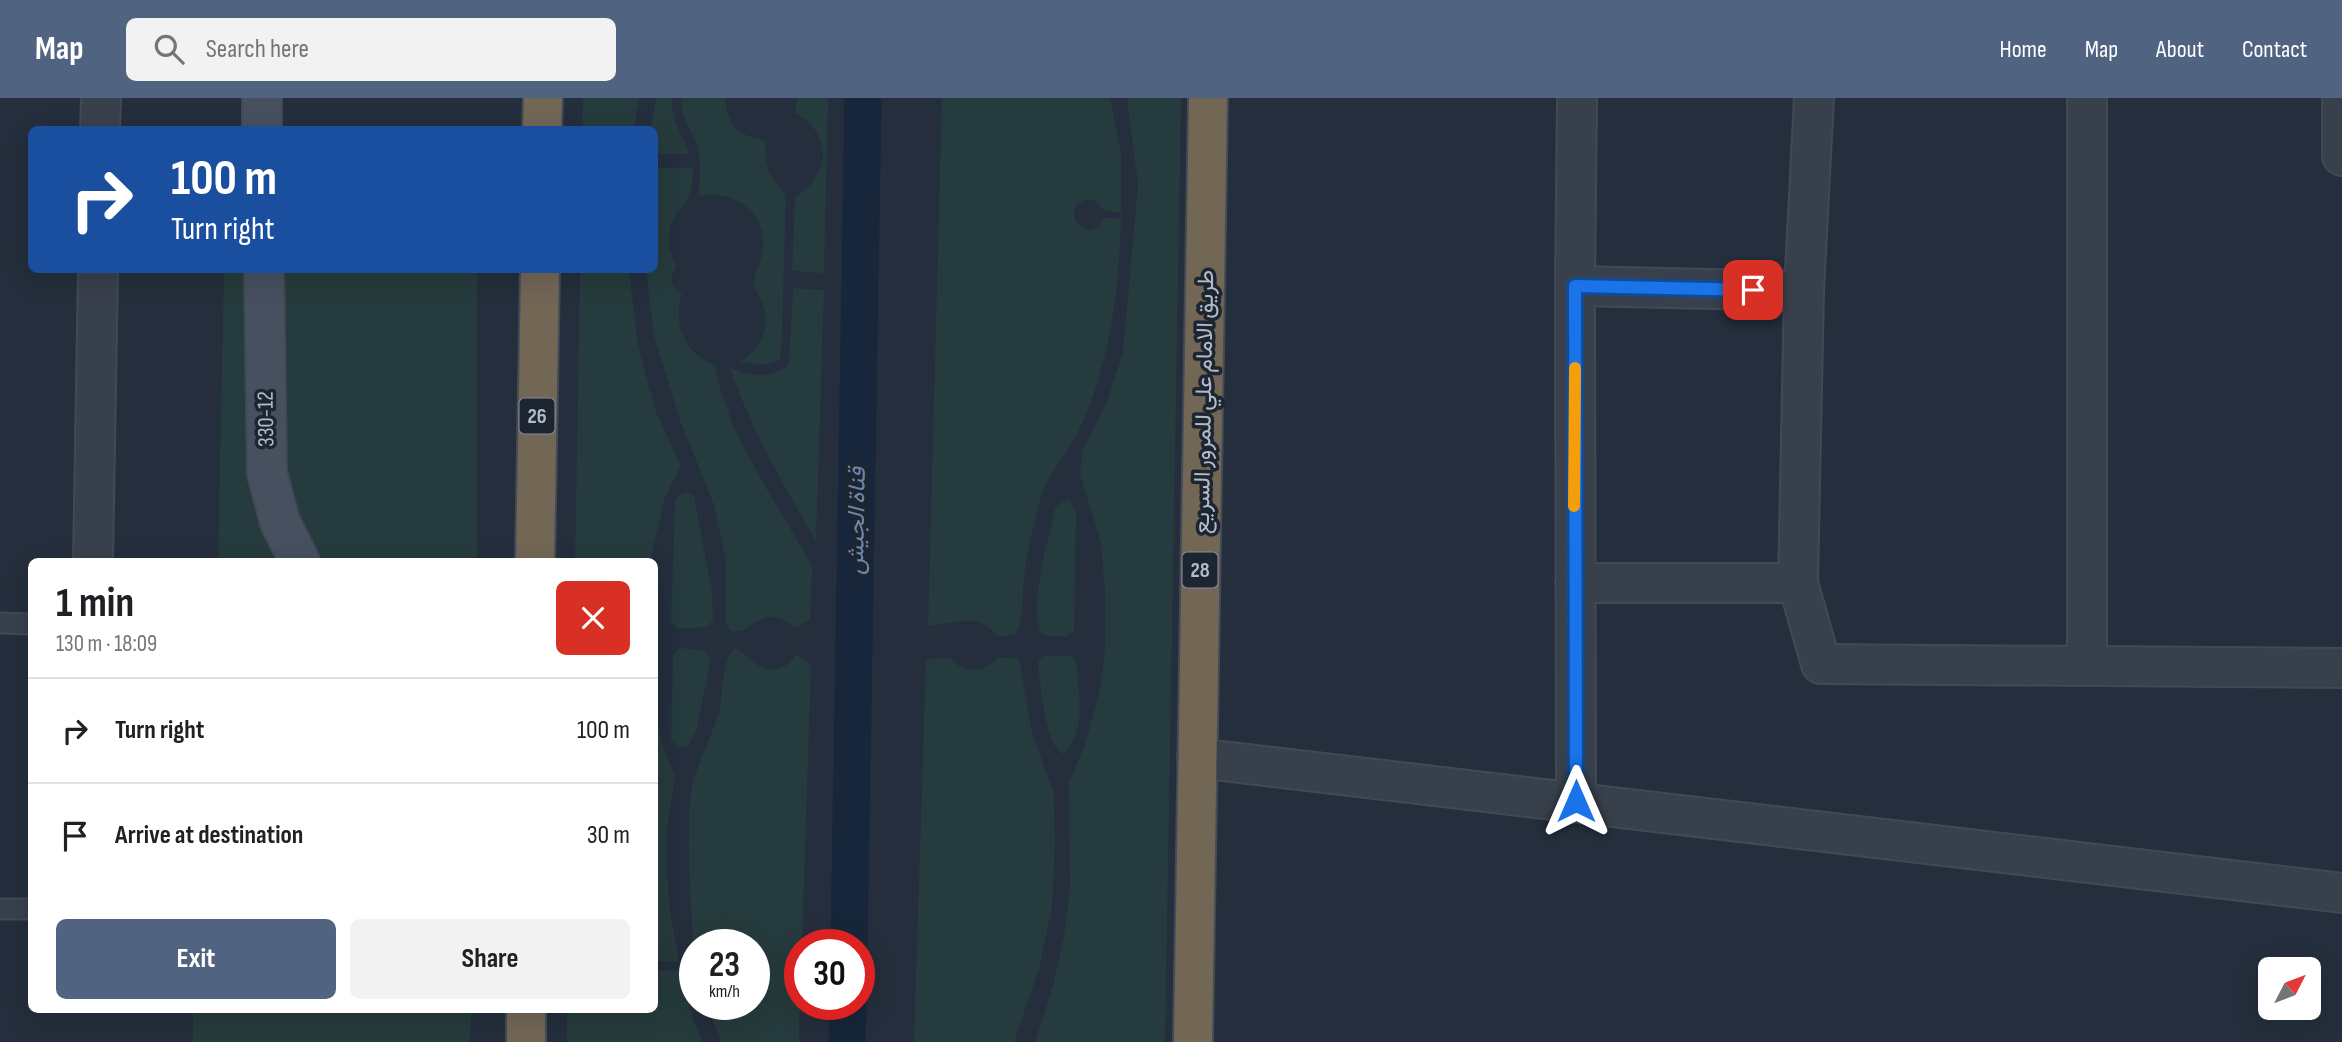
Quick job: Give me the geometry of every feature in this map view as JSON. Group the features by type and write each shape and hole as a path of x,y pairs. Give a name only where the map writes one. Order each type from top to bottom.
{"highway":[{"path":"542,126 543,98"},
{"name":"طريق الامام علي للمرور السريع","path":"1193,1042 1208,98"},
{"name":"26","path":"535,558 540,273"},
{"path":"526,1013 526,1042"}],"street":[{"path":"100,98 100,126"},
{"path":"262,98 262,126"},
{"path":"1576,801 1574,583 1577,98"},
{"path":"1814,98 1804,291 1798,583 1821,664 2342,667"},
{"path":"2087,98 2087,666"},
{"path":"2342,98 2342,156"},
{"path":"93,558 98,273"},
{"name":"330-12","path":"264,273 267,472 280,522 298,558"},
{"path":"1575,286 1804,291"},
{"path":"1574,583 1798,583"},
{"path":"1197,758 2342,893"}],"lane":[{"path":"0,623 28,624"},
{"path":"0,909 28,909"}],"green space":[{"path":"583,98 639,98 634,126 582,126"},
{"path":"656,98 673,98 675,120 690,154 658,154 658,126 651,126"},
{"path":"682,98 726,98 728,115 736,128 748,136 765,140 766,162 770,174 786,195 780,360 769,364 740,363 758,346 765,327 764,307 753,286 762,253 761,227 747,208 737,201 714,195 701,196 698,192 698,152 682,111"},
{"path":"797,98 828,98 824,273 792,271 795,197 816,178 823,155 816,132 807,121 795,113"},
{"path":"942,98 1110,98 1121,153 1121,213 1103,210 1091,199 1077,205 1074,212 1078,225 1084,229 1091,230 1098,226 1104,217 1121,219 1115,299 1106,352 1080,428 1047,483 1039,503 1027,558 1022,614 1018,628 1015,634 997,637 990,628 974,621 928,626"},
{"path":"1127,98 1181,98 1165,1042 1035,1042 1053,986 1064,936 1070,888 1069,783 1085,744 1100,689 1105,647 1105,592 1101,543 1080,475 1082,452 1106,404 1123,352 1138,185"},
{"path":"658,168 693,168 689,197 672,220 669,234 669,247 677,267 672,275 672,282 682,294 679,306 680,327 689,346 715,366 734,428 812,565 810,620 797,627 772,617 761,619 737,631 731,631 726,623 726,560 714,505 681,423 654,337 646,273 658,273"},
{"path":"224,273 477,273 477,558 218,558"},
{"path":"580,273 629,273 638,345 656,412 681,465 665,497 651,558 575,558"},
{"path":"793,288 824,290 816,541 758,435 730,368 758,375 786,367 789,361"},
{"path":"688,492 694,496 712,592 713,620 707,627 678,629 671,621 675,503 679,495"},
{"path":"1070,500 1076,513 1074,631 1066,637 1044,635 1039,631 1037,617 1041,570 1055,508 1062,501"},
{"path":"681,648 705,651 711,660 696,732 687,747 681,748 671,741 673,657"},
{"path":"736,648 761,667 773,670 785,666 796,654 811,665 803,929 784,929 784,1020 799,1020 799,1042 721,1042 713,1020 770,1020 770,929 693,929 689,859 690,798 696,772 719,712 724,676 731,652"},
{"path":"1044,656 1072,656 1076,660 1079,722 1064,754 1052,740 1045,714 1038,665 1039,659"},
{"path":"998,657 1019,659 1032,733 1054,793 1052,907 1039,969 1014,1042 914,1042 926,659 949,658 961,667 974,670 987,667"},
{"path":"658,726 675,776 667,828 669,904 679,962 658,961"},
{"path":"679,970 679,1020 693,1020 702,1042 567,1042 567,1013 658,1013 658,971"},
{"path":"193,1013 471,1013 470,1042 193,1042"}],"waterway":[{"name":"قناة الجيش","path":"849,929 863,98"},
{"name":"قناة الجيش","path":"847,1042 848,1020"}],"slow traffic":[{"path":"1574,506 1575,368"}],"route":[{"path":"1576,801 1575,286 1753,290"}]}
